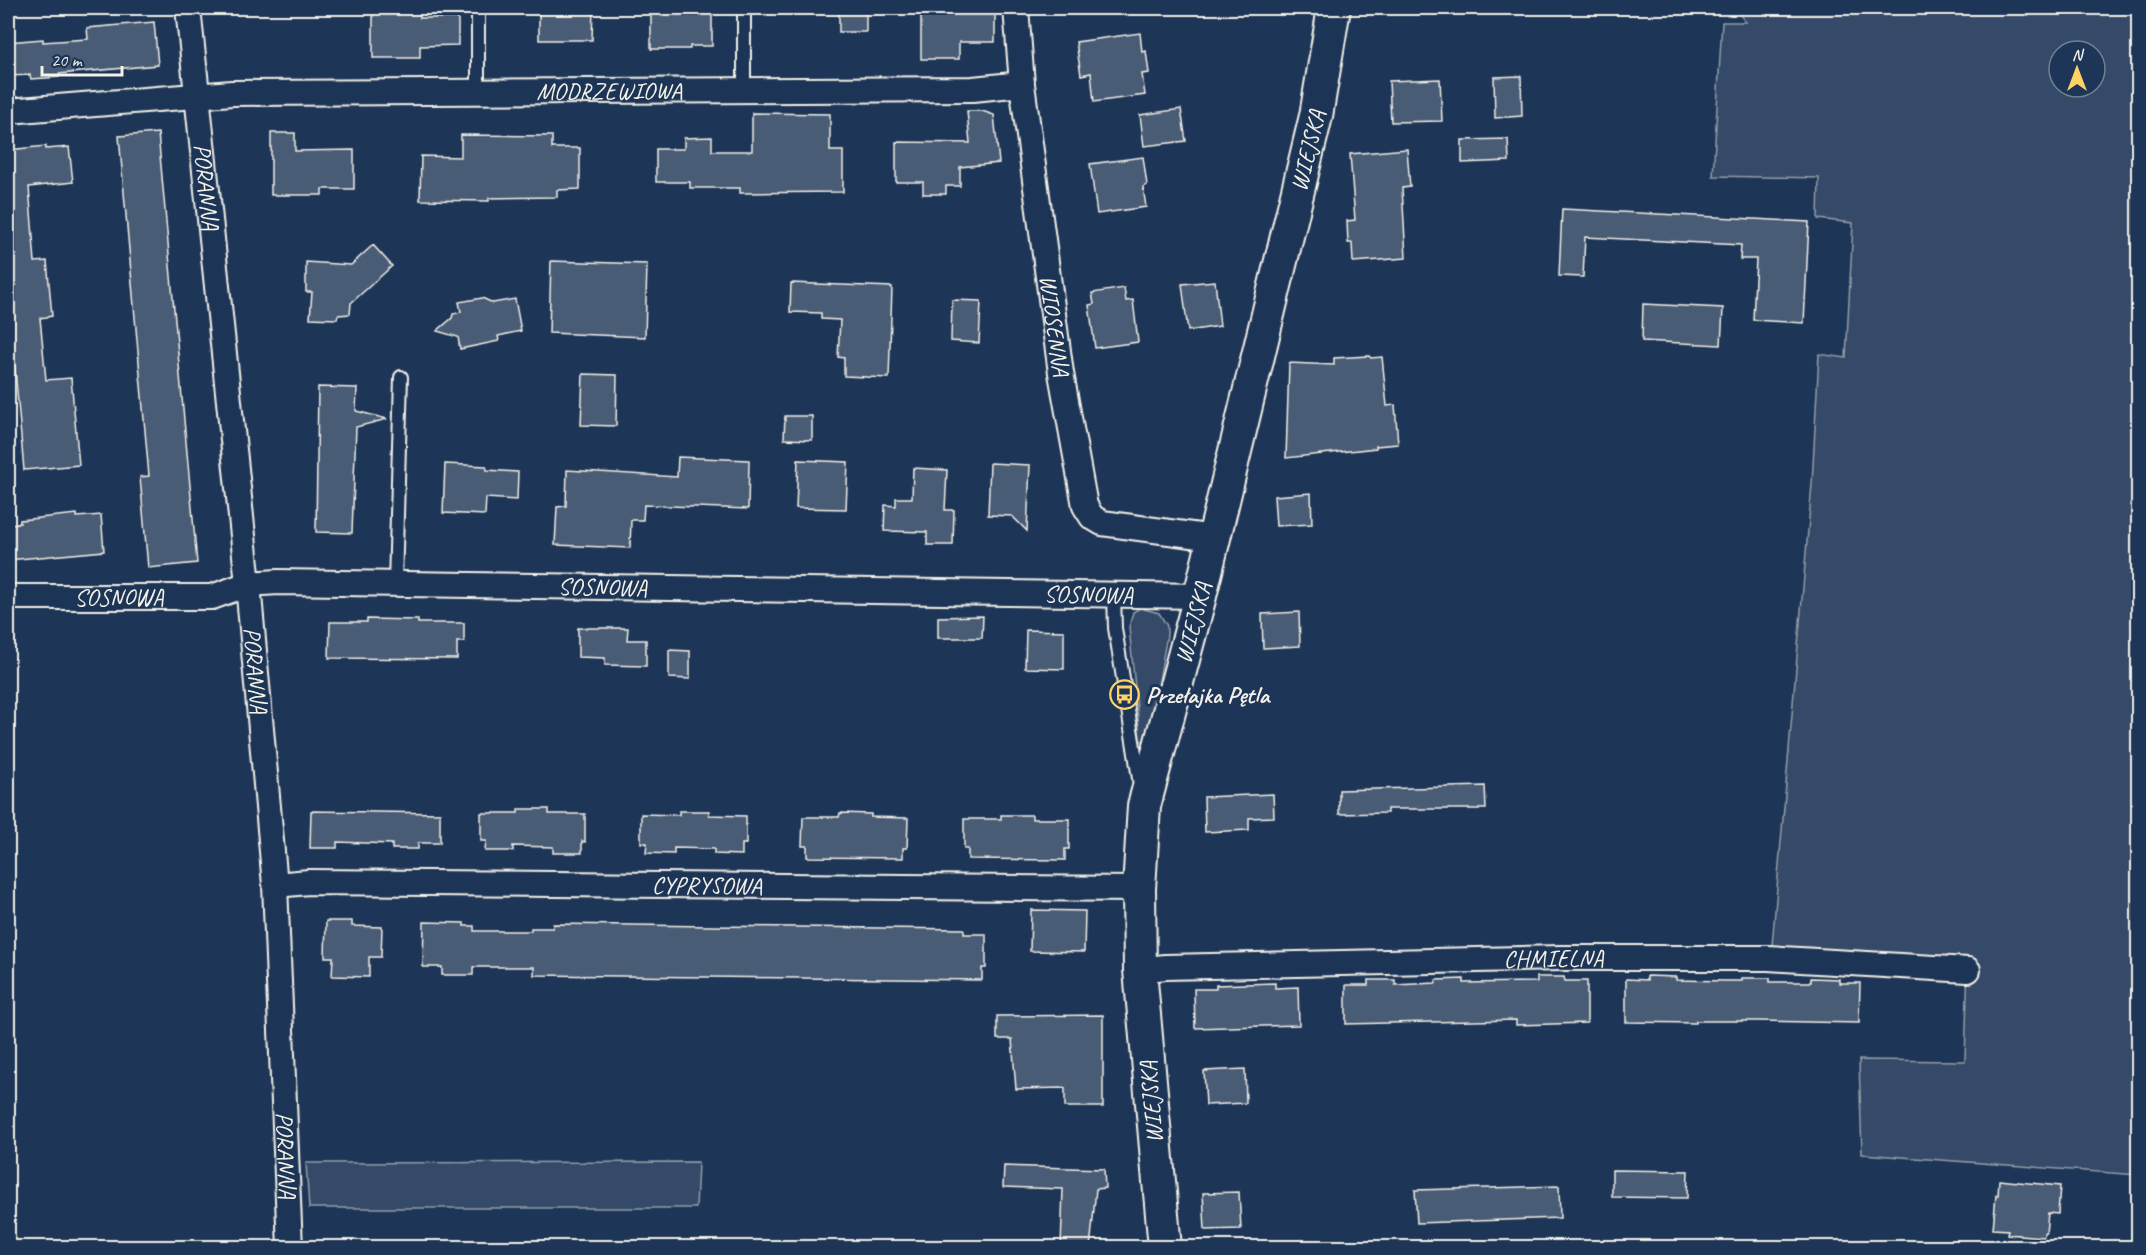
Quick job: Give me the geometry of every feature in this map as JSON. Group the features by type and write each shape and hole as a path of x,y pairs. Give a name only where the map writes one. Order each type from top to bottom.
{"street":[{"name":"PORANNA","path":"188,8 248,584 275,885 290,1248"},
{"name":"WIOSENNA","path":"1016,8 1022,84 1061,373 1085,506 1092,517 1102,523 1214,538"},
{"name":"WIEJSKA","path":"1165,1248 1140,970 1140,889 1144,807 1200,596 1316,116 1334,8"},
{"name":"MODRZEWIOWA","path":"197,97 232,93 973,89 1022,84"},
{"path":"8,111 197,97"},
{"name":"SOSNOWA","path":"8,597 212,597 248,584 278,582 1200,596"},
{"name":"CYPRYSOWA","path":"275,885 321,882 1140,889"},
{"name":"CHMIELNA","path":"1140,970 1165,967 1562,958 1768,958 1968,970"}],"lane":[{"path":"478,8 478,92"},
{"path":"744,8 744,91"},
{"path":"395,584 400,377"},
{"path":"1114,596 1115,628 1144,807"}],"shaded area":[{"path":"1734,8 2138,8 2138,1175 1862,1154 1859,1060 1965,1061 1968,963 1771,957 1812,484 1819,354 1846,358 1853,223 1818,219 1819,178 1713,176 1722,22 1746,22"},
{"path":"1140,608 1159,613 1167,626 1149,737 1144,742 1140,740 1129,627 1133,612"},
{"path":"698,1162 696,1208 309,1208 306,1163"}],"building":[{"path":"373,8 420,8 420,18 458,18 458,45 420,46 420,58 373,58"},
{"path":"539,8 593,8 592,40 539,40"},
{"path":"839,8 866,8 866,32 839,32"},
{"path":"921,8 959,8 959,13 995,13 995,42 959,42 959,59 921,59"},
{"path":"651,9 690,9 690,12 712,12 712,46 690,46 690,49 651,49"},
{"path":"154,22 158,65 59,74 59,77 31,79 30,75 9,76 8,42 88,39 87,28"},
{"path":"1140,33 1142,52 1146,51 1149,73 1142,74 1145,95 1094,102 1091,73 1081,75 1076,42"},
{"path":"1521,76 1522,116 1495,118 1494,77"},
{"path":"1440,79 1442,121 1391,122 1389,81"},
{"path":"1181,109 1186,141 1144,146 1140,115"},
{"path":"967,111 982,111 994,115 999,163 960,167 960,186 946,186 946,194 923,194 923,182 896,182 896,142 970,143"},
{"path":"752,113 830,114 830,151 843,151 843,192 740,193 740,188 690,188 690,182 656,182 656,149 684,149 684,138 712,137 712,151 752,151"},
{"path":"158,133 197,563 148,568 140,477 149,476 119,136"},
{"path":"271,133 295,133 295,151 354,150 354,189 322,189 322,195 271,195"},
{"path":"461,135 552,136 552,148 580,148 580,189 557,190 557,197 489,198 489,201 420,200 421,156 461,157"},
{"path":"1508,139 1509,161 1462,163 1462,140"},
{"path":"46,146 46,149 69,147 73,182 29,187 35,262 47,261 52,316 40,318 46,380 71,378 79,465 24,470 14,358 8,359 8,150"},
{"path":"1407,149 1410,187 1402,188 1406,258 1353,262 1352,243 1348,243 1347,221 1355,220 1350,154"},
{"path":"1143,157 1147,185 1143,187 1146,207 1097,214 1090,164"},
{"path":"1562,209 1809,222 1804,323 1753,320 1756,259 1740,259 1741,245 1585,237 1583,277 1559,276"},
{"path":"373,245 392,266 351,303 350,314 338,315 337,319 310,318 312,292 306,292 306,262 351,265"},
{"path":"551,261 647,264 645,337 549,333"},
{"path":"1215,281 1220,326 1188,331 1182,284"},
{"path":"791,283 892,287 889,378 844,376 844,358 838,357 840,320 821,319 821,313 790,312"},
{"path":"1124,288 1126,301 1133,300 1138,342 1095,348 1089,305 1094,304 1092,293"},
{"path":"482,298 493,303 515,299 521,331 498,336 499,341 460,349 458,337 437,331 452,318 453,314 461,312 459,302"},
{"path":"952,300 981,301 979,343 951,341"},
{"path":"1643,304 1723,308 1721,345 1642,341"},
{"path":"1369,356 1371,358 1382,357 1387,406 1395,405 1398,444 1286,458 1289,363 1334,365 1334,358"},
{"path":"583,374 617,375 616,426 581,425"},
{"path":"318,387 357,388 356,411 387,419 356,427 352,533 316,532"},
{"path":"785,416 812,416 812,440 784,439"},
{"path":"678,457 749,460 748,509 644,505 643,520 631,520 630,548 555,545 557,507 566,506 567,470 677,477"},
{"path":"798,460 848,462 846,509 796,508"},
{"path":"990,463 1030,465 1027,531 1012,516 988,515"},
{"path":"445,464 486,466 487,470 518,472 517,500 486,498 485,515 443,513"},
{"path":"913,468 947,470 945,510 954,510 953,545 927,545 927,532 884,531 885,505 896,506 896,498 912,498"},
{"path":"1311,493 1312,524 1276,526 1274,496"},
{"path":"77,514 77,517 101,515 104,551 8,560 8,524 20,523 20,520"},
{"path":"1299,612 1300,646 1263,648 1262,614"},
{"path":"983,616 982,638 938,638 938,617"},
{"path":"367,619 418,620 418,623 464,623 464,642 457,642 457,659 329,658 330,622 367,622"},
{"path":"578,628 628,628 627,640 646,640 646,666 605,665 605,658 578,657"},
{"path":"1026,630 1064,631 1064,669 1025,668"},
{"path":"669,650 690,651 690,679 669,678"},
{"path":"1485,786 1486,809 1387,809 1387,813 1339,814 1339,790"},
{"path":"1273,794 1274,817 1249,818 1249,830 1205,832 1204,797"},
{"path":"518,809 549,809 549,814 585,814 585,842 582,841 582,853 553,853 553,847 513,846 513,851 485,851 486,841 481,841 481,813 518,813"},
{"path":"311,811 440,813 440,843 418,843 418,849 392,849 392,844 337,842 337,848 310,848"},
{"path":"679,811 709,811 709,815 746,816 746,844 742,844 742,855 714,854 714,849 674,848 674,854 646,853 647,843 641,843 641,814 679,815"},
{"path":"840,813 908,818 907,848 903,848 903,858 807,857 807,846 802,846 803,817 839,817"},
{"path":"1001,815 1032,815 1032,819 1069,819 1069,849 1065,849 1065,860 968,859 968,849 964,849 964,819 1001,819"},
{"path":"1031,910 1085,911 1084,952 1030,951"},
{"path":"326,921 352,921 352,926 382,927 381,957 369,957 369,977 332,976 333,957 325,957"},
{"path":"424,922 464,923 464,926 474,926 474,931 531,931 531,928 553,928 553,924 964,929 964,934 986,934 986,968 982,968 982,980 534,975 534,967 473,967 473,975 442,975 442,967 423,967"},
{"path":"1647,976 1676,977 1676,980 1725,981 1742,981 1742,978 1770,978 1770,982 1811,982 1811,978 1839,979 1839,983 1860,983 1859,1023 1626,1022 1626,979 1647,980"},
{"path":"1537,977 1564,977 1565,981 1587,981 1587,1023 1516,1025 1516,1020 1346,1024 1346,985 1368,985 1368,980 1395,980 1395,985 1464,979 1464,983 1537,982"},
{"path":"1275,983 1275,988 1298,987 1299,1025 1195,1028 1194,989 1216,989 1216,985"},
{"path":"1103,1015 1103,1107 1065,1107 1065,1088 1016,1089 1012,1039 997,1039 997,1016"},
{"path":"1245,1069 1246,1103 1206,1105 1204,1071"},
{"path":"1004,1166 1104,1169 1105,1188 1096,1189 1090,1248 1061,1248 1063,1189 1003,1187"},
{"path":"1612,1170 1688,1171 1687,1198 1612,1197"},
{"path":"1999,1180 2060,1186 2058,1214 2048,1213 2044,1237 2007,1234 2008,1230 1993,1229"},
{"path":"1559,1186 1560,1218 1417,1223 1415,1190"},
{"path":"1239,1192 1241,1229 1205,1230 1203,1193"}],"place":[{"name":"Przełajka Pętla","path":"1125,695"}]}
